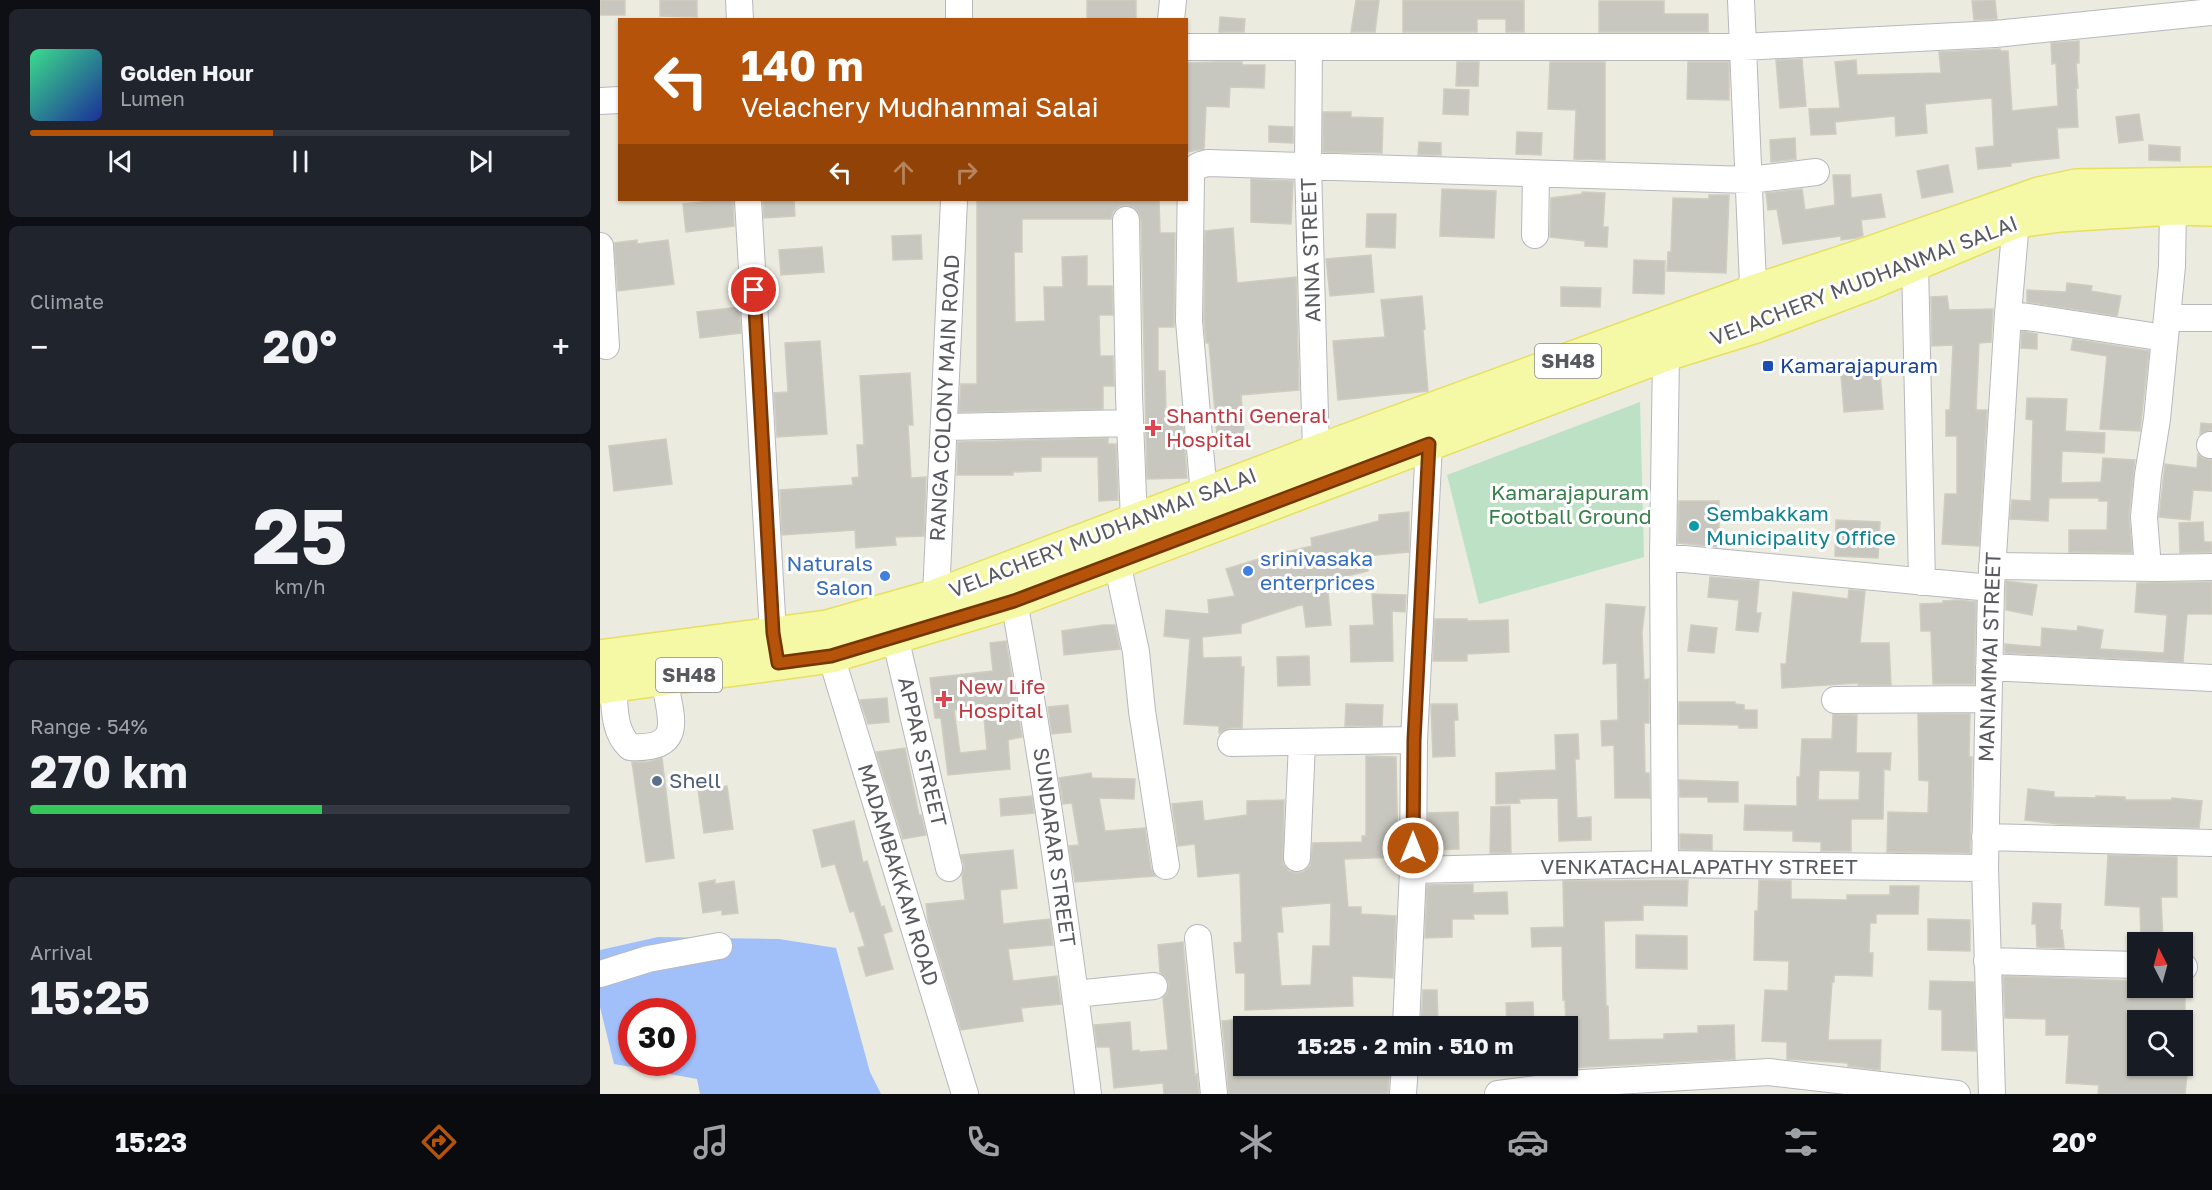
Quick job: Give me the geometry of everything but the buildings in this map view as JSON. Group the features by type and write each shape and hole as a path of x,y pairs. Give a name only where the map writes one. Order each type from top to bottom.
{"main road":[{"name":"VELACHERY MUDHANMAI SALAI","path":"829,641 936,596 1316,452 1753,292 2038,194 2076,186 2212,184"},
{"name":"VELACHERY MUDHANMAI SALAI","path":"604,677 776,648 829,641 895,637 1014,601 1666,354 1756,326 2016,221 2060,215 2173,208 2212,209"},
{"name":"VELACHERY MUDHANMAI SALAI","path":"604,677 664,679 776,648"}],"street":[{"path":"739,0 740,18"},
{"path":"959,0 959,18"},
{"path":"1171,18 1173,0"},
{"path":"1741,0 1756,326"},
{"path":"1188,47 1743,47 1995,34 2212,12"},
{"name":"ANNA STREET","path":"1309,47 1308,166 1316,452"},
{"path":"600,101 618,100"},
{"path":"1204,495 1189,321 1191,175 1194,168 1208,163 1749,180 1816,172"},
{"path":"1535,235 1536,174"},
{"path":"748,201 776,648"},
{"name":"RANGA COLONY MAIN ROAD","path":"936,596 954,201"},
{"path":"2148,568 2145,517 2172,266 2173,208"},
{"path":"1126,220 1134,521"},
{"name":"MANIAMMAI STREET","path":"1992,1094 1985,868 1988,699 1992,577 2016,221"},
{"path":"600,246 606,346"},
{"path":"1915,263 1922,582"},
{"path":"2008,314 2166,328 2212,318"},
{"path":"1665,864 1663,557 1666,354"},
{"path":"944,427 1130,423"},
{"path":"1406,1016 1413,870 1414,740 1429,444"},
{"path":"1663,557 1922,582 2148,568 2212,567"},
{"path":"1117,562 1136,652 1142,711 1166,866"},
{"name":"SUNDARAR STREET","path":"1014,601 1033,702 1088,1094"},
{"name":"APPAR STREET","path":"895,637 949,868"},
{"name":"MADAMBAKKAM ROAD","path":"829,641 965,1094"},
{"path":"1989,668 2212,678"},
{"path":"604,677 620,736 630,747 652,747 666,741 671,729 664,679"},
{"path":"1835,700 1988,699"},
{"path":"1231,743 1414,740"},
{"path":"1297,858 1302,742"},
{"path":"1985,837 2212,843"},
{"name":"VENKATACHALAPATHY STREET","path":"1413,870 1665,864 1985,868"},
{"path":"1198,938 1214,1094"},
{"path":"600,974 648,959 719,946"},
{"path":"1988,961 2127,965"},
{"path":"1075,994 1155,986"},
{"path":"1498,1094 1583,1083 1769,1072 1793,1084 1957,1094"},
{"path":"1403,1094 1404,1076"}],"green space":[{"name":"Kamarajapuram Football Ground","path":"1640,402 1644,557 1479,604 1447,475"}],"water":[{"path":"658,937 779,939 836,948 870,1072 881,1094 700,1094 697,1079 680,1076 696,1076 696,998 618,998 618,1065 614,1064 600,1007 600,950"}],"place":[{"name":"Kamarajapuram","path":"1768,366"},
{"name":"Shanthi General Hospital","path":"1153,428"},
{"name":"Sembakkam Municipality Office","path":"1694,526"},
{"name":"srinivasaka enterprices","path":"1248,571"},
{"name":"Naturals Salon","path":"885,576"},
{"name":"New Life Hospital","path":"944,699"},
{"name":"Shell","path":"657,781"}],"route":[{"path":"754,290 773,633 778,663 831,656 1014,601 1429,444 1414,740 1413,848"}]}
